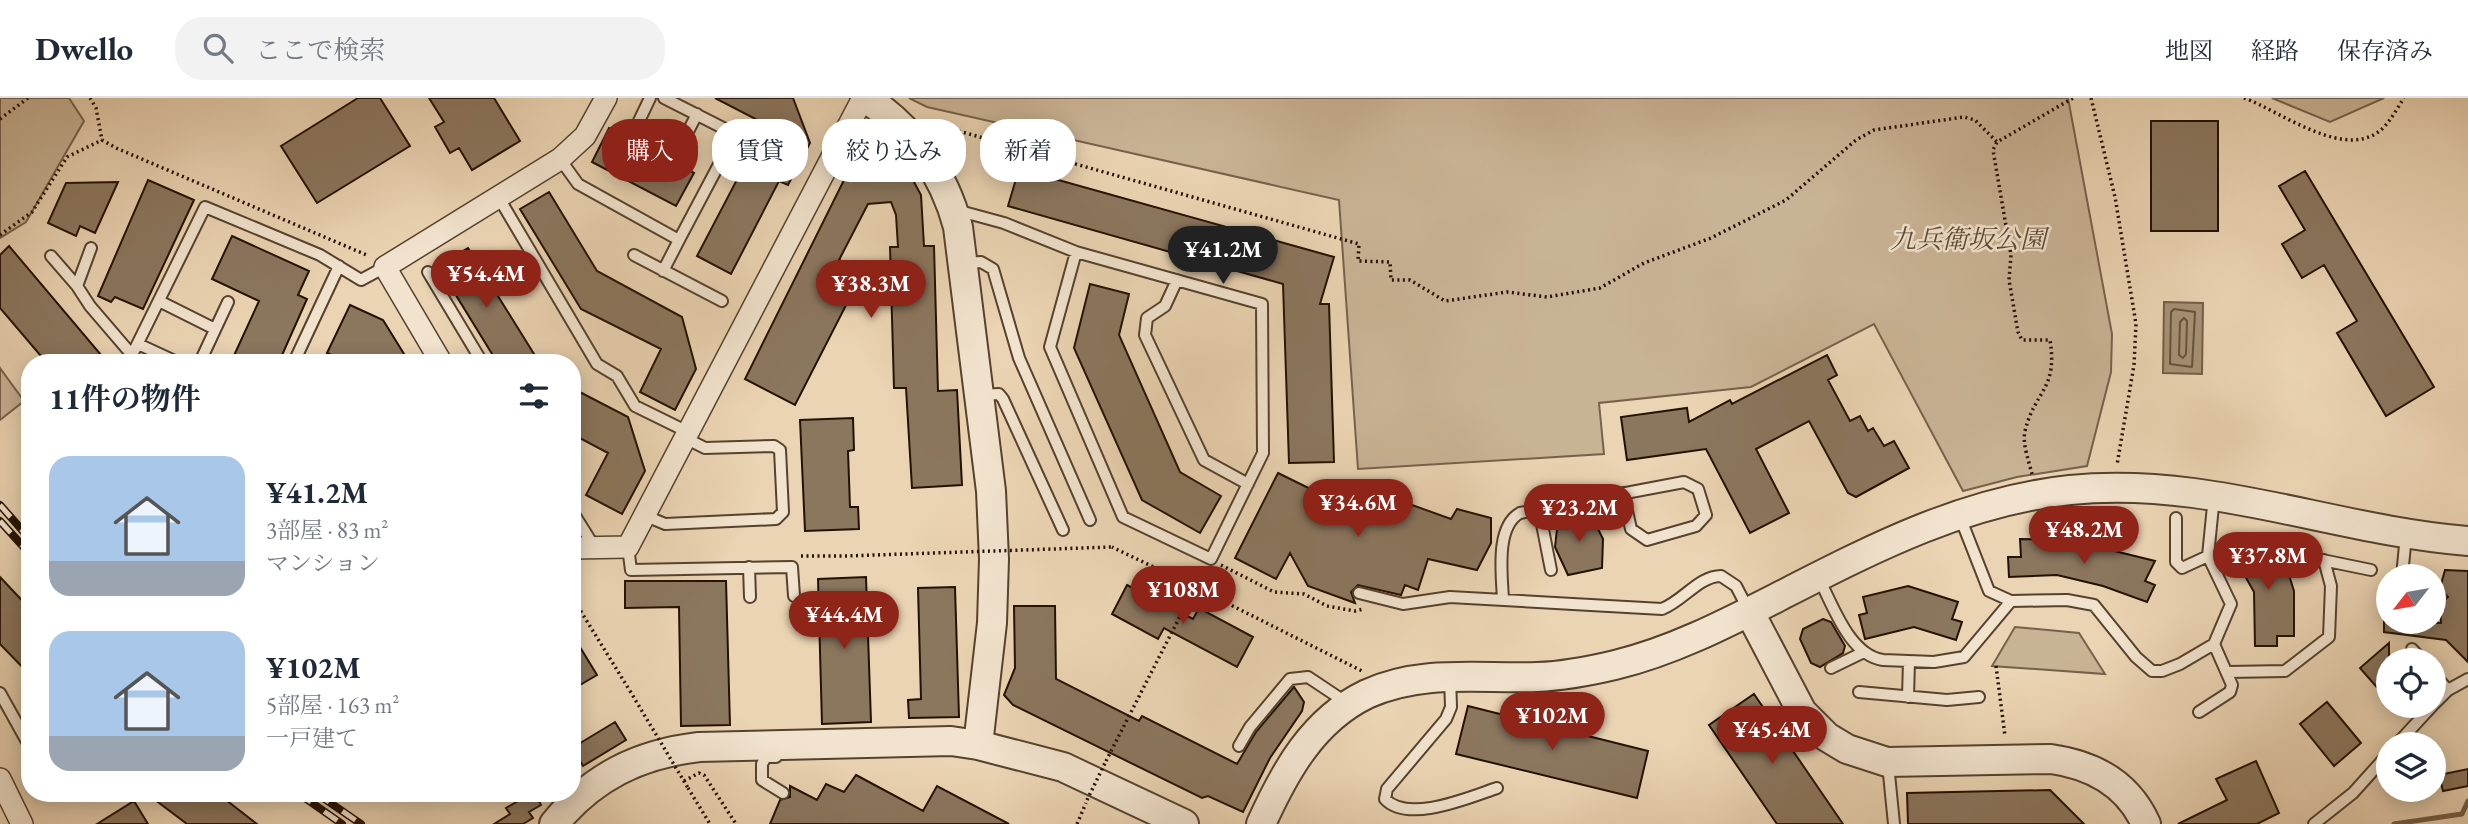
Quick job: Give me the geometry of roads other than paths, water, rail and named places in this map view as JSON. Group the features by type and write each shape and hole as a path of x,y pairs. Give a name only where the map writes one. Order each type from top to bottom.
{"street":[{"path":"436,354 379,264 499,198 560,159 585,136 606,98"},
{"path":"581,548 628,547 864,98 887,114 919,146 937,175 953,210 963,263 991,491 994,559 992,624 978,744"},
{"path":"1261,824 1292,762 1321,727 1366,695 1406,681 1450,677 1540,677 1614,665 1678,644 1900,536 1959,514 2070,490 2138,487 2214,494 2407,532 2468,541"},
{"path":"1749,611 1796,701 1809,720 1836,743 1859,754 1887,762 2051,759 2072,762 2111,780 2132,800 2146,824"},
{"path":"581,794 598,781 653,755 699,747 951,741 978,744 1063,767 1184,824"},
{"path":"0,779 22,824"},
{"path":"554,824 574,802"}],"lane":[{"path":"640,119 650,98"},
{"path":"663,271 734,134 664,98"},
{"path":"694,119 697,114"},
{"path":"560,159 578,184 678,240"},
{"path":"499,198 597,365 617,376 635,406 705,447 775,446 780,450 783,512 776,519 664,524 646,516"},
{"path":"136,354 138,344 205,206 339,266 361,279 379,264"},
{"path":"953,210 1004,223 1076,252 1262,304 1263,453 1210,559 1123,516 1050,346 1076,252"},
{"path":"77,286 91,248"},
{"path":"634,255 722,301"},
{"path":"51,256 131,354"},
{"path":"963,263 981,262 993,269 1018,358 1090,520"},
{"path":"298,354 339,266"},
{"path":"428,272 477,354"},
{"path":"1177,280 1165,306 1147,318 1145,335 1204,460 1248,484"},
{"path":"159,301 215,329"},
{"path":"204,354 228,302"},
{"path":"138,344 160,354"},
{"path":"980,395 999,394 1003,399 1063,530"},
{"path":"1503,600 1503,553 1508,524 1520,513 1623,493 1691,484 1698,489 1706,515 1696,526 1647,540 1630,529 1623,493"},
{"path":"1959,514 1984,584 1996,595 2011,601 2067,600 2094,605 2136,657 2152,671 2162,671 2214,644 2231,604 2208,556 2214,494"},
{"path":"1539,509 1551,570"},
{"path":"2176,518 2176,562 2182,568 2208,556"},
{"path":"581,526 594,548"},
{"path":"2403,564 2407,532"},
{"path":"628,547 631,570 792,567 794,596"},
{"path":"2298,555 2371,570"},
{"path":"2228,672 2285,671 2329,637 2331,586 2324,560"},
{"path":"749,567 750,597"},
{"path":"1359,593 1403,604 1450,597 1662,609 1681,601 1703,580 1721,576 1737,586 1749,611"},
{"path":"1818,577 1849,634 1864,652 1875,659 1909,662 1964,657 2011,601"},
{"path":"2199,712 2231,690 2232,680 2214,644"},
{"path":"1831,668 1864,652"},
{"path":"1908,697 1909,662"},
{"path":"1240,746 1257,718 1290,679 1308,677 1350,705"},
{"path":"1450,677 1451,707 1446,719 1387,789 1385,799 1389,803 1422,812 1497,788"},
{"path":"2446,688 2448,690 2468,679"},
{"path":"1859,692 1947,700 1979,696"},
{"path":"0,693 21,729"},
{"path":"2408,732 2421,718"},
{"path":"783,793 762,780 762,764 766,757 812,757 830,743"},
{"path":"1887,762 1894,824"},
{"path":"2314,824 2353,793 2376,767"}],"water":[{"path":"2164,302 2203,303 2202,374 2163,373"}],"waterway":[{"path":"2394,824 2462,814 2468,801"}],"railway":[{"path":"0,505 21,529"},
{"path":"0,521 21,544"},
{"path":"311,802 342,824"},
{"path":"329,802 361,824"}],"park label":[{"name":"九兵衛坂公園","path":"1968,239"}]}
